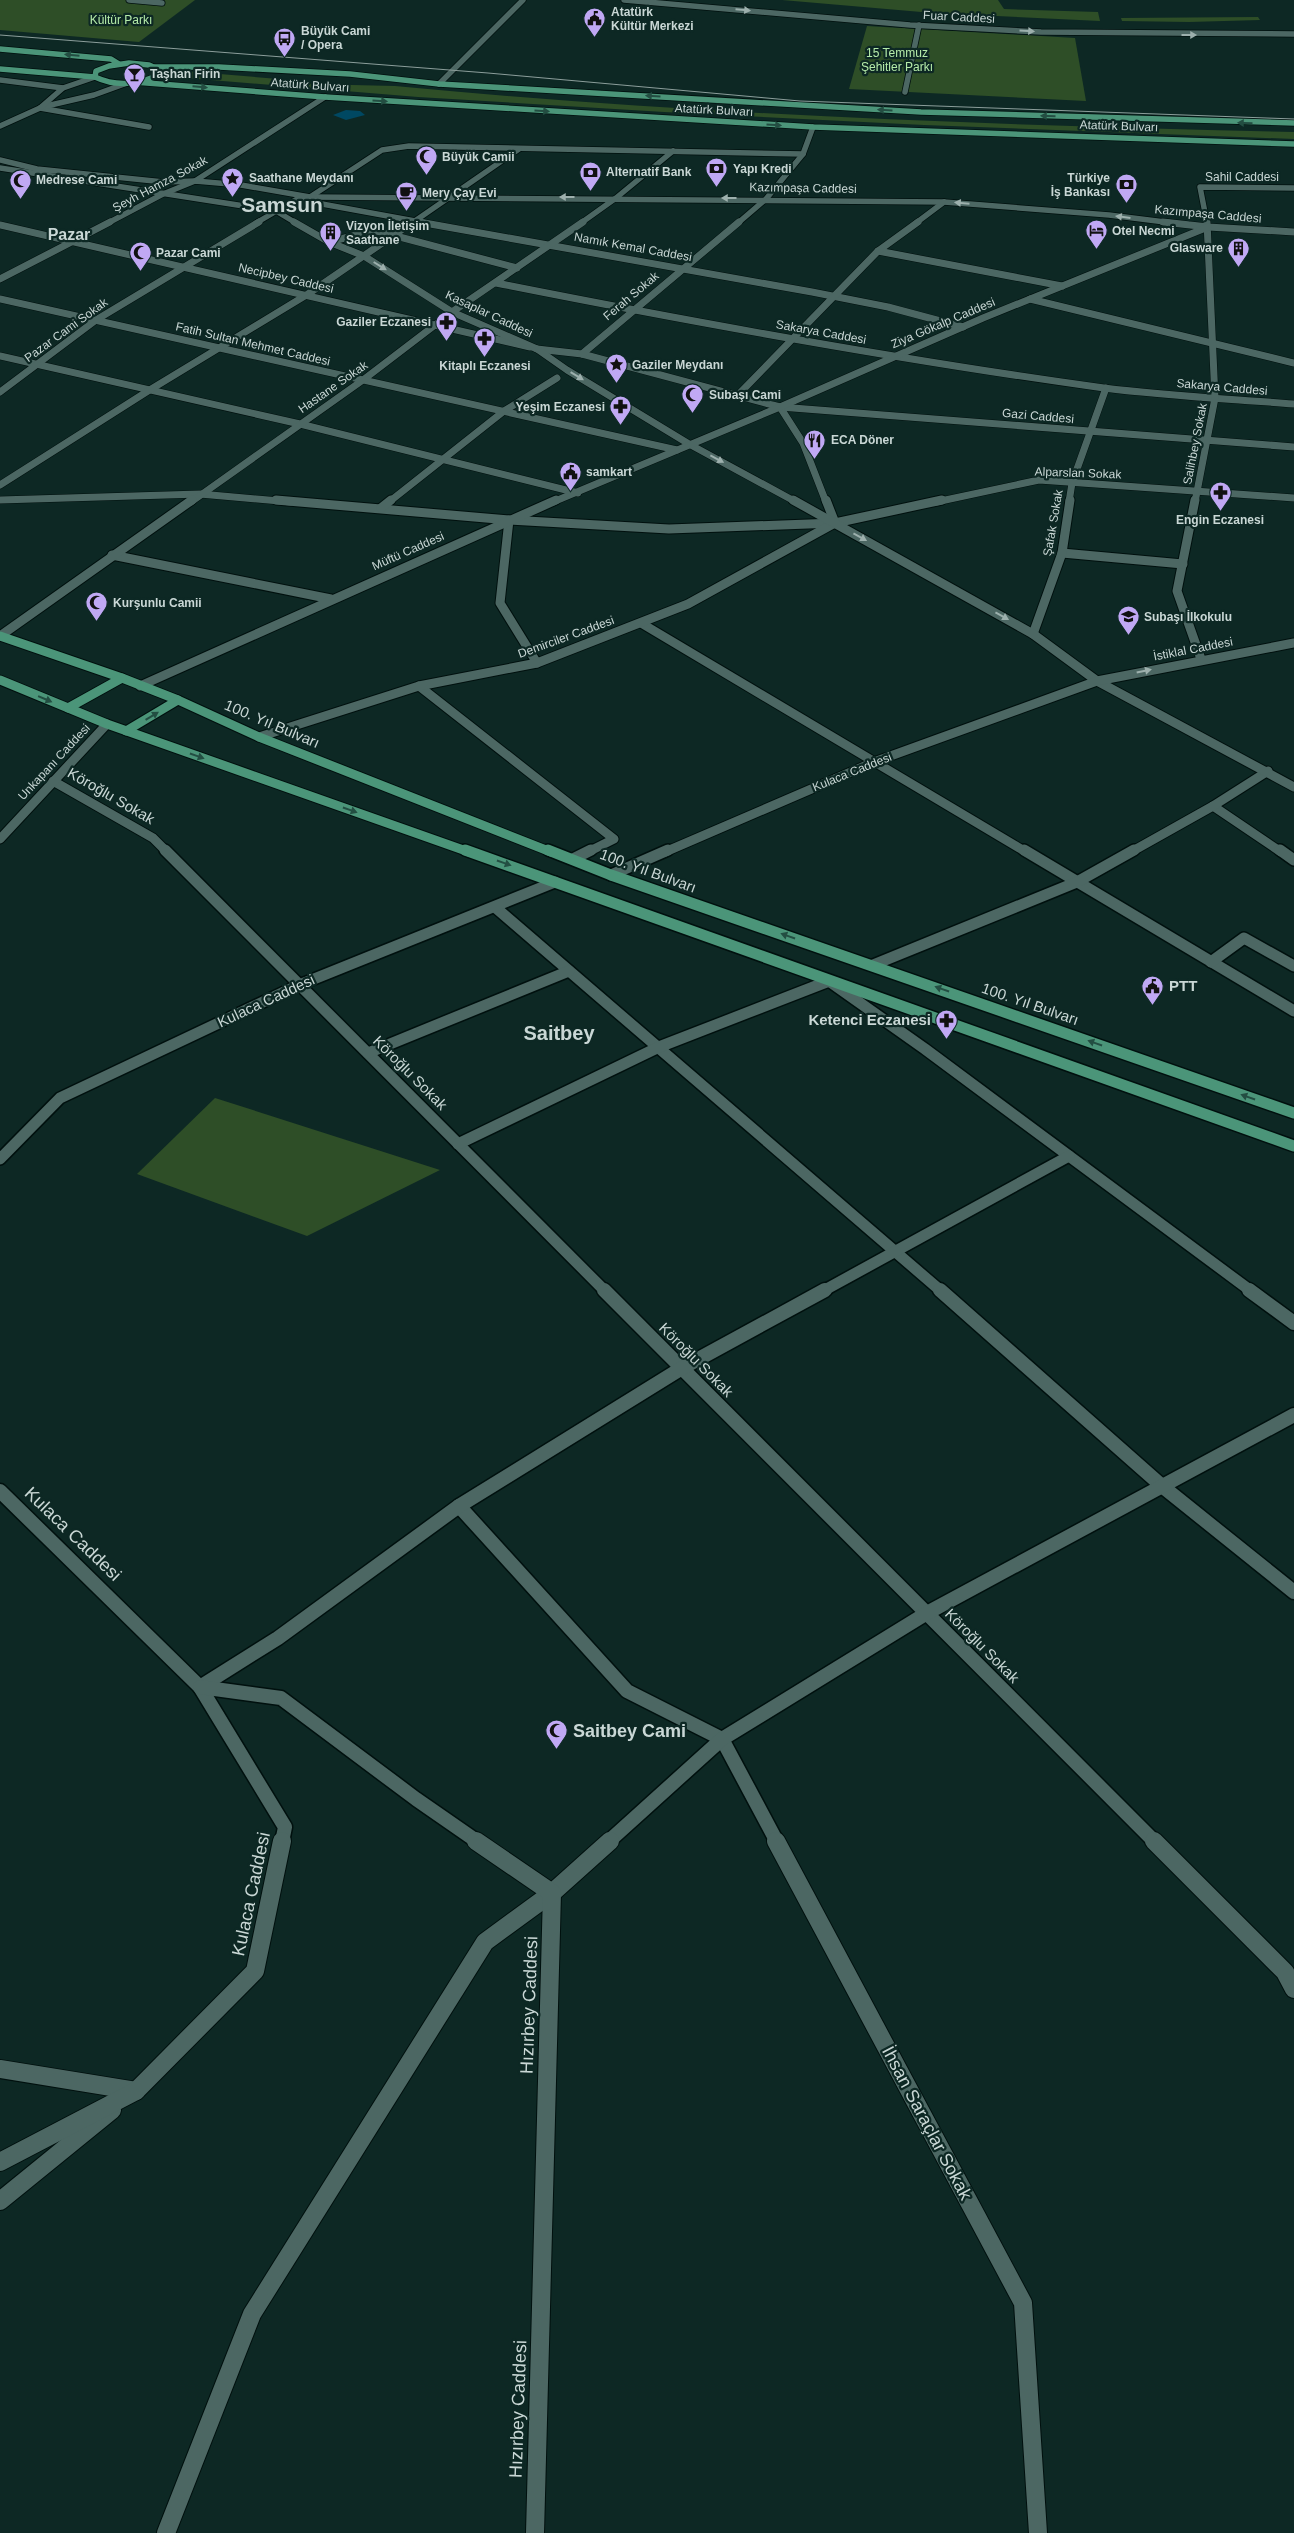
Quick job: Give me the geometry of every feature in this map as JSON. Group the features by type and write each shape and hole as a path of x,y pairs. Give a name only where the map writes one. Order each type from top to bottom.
{"main road":[{"path":"0,49 111,59 119,64"},
{"name":"Atatürk Bulvarı","path":"119,64 350,74 439,84 922,112 1294,123"},
{"path":"95,77 96,71 119,64"},
{"path":"0,69 95,77 107,82 127,83 146,80 160,74 160,70 155,67"},
{"name":"Atatürk Bulvarı","path":"134,82 324,97 814,127 1294,144"},
{"name":"100. Yıl Bulvarı","path":"0,636 122,678 178,700 259,737 611,875 874,965 1294,1113"},
{"path":"68,708 122,678"},
{"path":"0,680 126,731 556,882 1294,1146"},
{"path":"126,731 178,700"}],"street":[{"path":"129,0 162,2"},
{"path":"439,84 523,0"},
{"name":"Fuar Caddesi","path":"624,0 919,25 1041,32 1294,34"},
{"name":"Fuar Caddesi","path":"918,18 1079,26 1267,27"},
{"path":"905,92 919,25"},
{"path":"40,108 61,90 95,77"},
{"path":"0,80 94,95"},
{"path":"0,126 40,108 94,95 127,83"},
{"name":"Şeyh Hamza Sokak","path":"0,279 164,194 195,181 324,97"},
{"path":"40,108 149,127"},
{"name":"Ferah Sokak","path":"582,354 631,310 766,199 803,154 814,127"},
{"path":"0,160 37,169 164,182 195,181 242,185 310,196 382,150 409,146 803,154"},
{"path":"0,485 148,391 308,294 519,149"},
{"name":"Hastane Sokak","path":"0,636 112,554 363,380 439,324 452,312 616,198 674,151"},
{"path":"0,168 276,211"},
{"name":"Sahil Caddesi","path":"1208,227 1200,187 1294,188"},
{"name":"Kazımpaşa Caddesi","path":"310,196 944,202 1109,215 1208,227 1294,232"},
{"name":"Pazar Cami Sokak","path":"0,392 96,320 276,211 297,200 310,196"},
{"name":"Namık Kemal Caddesi","path":"297,200 414,222 683,267 910,311 963,326"},
{"path":"738,395 878,251 944,202"},
{"name":"Kasaplar Caddesi","path":"276,211 329,242 364,256 452,312 538,349"},
{"path":"329,242 373,230 414,222"},
{"name":"Necipbey Caddesi","path":"0,225 439,324 538,349"},
{"name":"Ziya Gökalp Caddesi","path":"689,444 780,407 963,326 1208,227"},
{"name":"Salihbey Sokak","path":"1201,659 1177,591 1215,398 1208,227"},
{"path":"373,230 517,268"},
{"path":"878,251 1062,286"},
{"name":"Sakarya Caddesi","path":"496,283 631,310 794,339 1106,388 1294,404"},
{"name":"Fatih Sultan Mehmet Caddesi","path":"0,299 677,450"},
{"path":"1030,299 1294,364"},
{"path":"538,349 567,370 689,444 1033,634 1097,681 1268,771 1294,787"},
{"name":"Gazi Caddesi","path":"538,349 582,354 780,407 1294,447"},
{"path":"0,356 300,424 578,493"},
{"path":"381,508 504,411 557,378"},
{"name":"Şafak Sokak","path":"1033,634 1062,553 1072,482 1092,432 1106,388"},
{"path":"780,407 803,443 835,523"},
{"name":"Müftü Caddesi","path":"140,686 509,520 578,493 689,444"},
{"name":"Alparslan Sokak","path":"835,523 1039,480 1294,498"},
{"path":"0,500 200,494 509,520 668,529 835,523"},
{"path":"509,520 500,603 537,663"},
{"name":"Demirciler Caddesi","path":"259,737 419,686 537,663 688,604 835,523"},
{"path":"1062,553 1182,564"},
{"path":"112,554 331,599"},
{"path":"641,623 1294,1011"},
{"name":"İstiklal Caddesi","path":"1097,681 1201,659 1294,643"},
{"name":"Kulaca Caddesi","path":"611,875 874,762 1097,681"},
{"path":"419,686 614,839 573,859"},
{"name":"Unkapanı Caddesi","path":"0,839 107,724"},
{"path":"874,965 1077,882 1213,806 1268,771"},
{"name":"Köroğlu Sokak","path":"53,781 153,838 927,1614 1289,1968 1294,1989"},
{"path":"1213,806 1294,860"},
{"name":"Kulaca Caddesi","path":"0,1159 60,1098 299,985 556,882"},
{"path":"495,907 896,1250 1162,1486 1294,1592"},
{"path":"1211,962 1244,938 1294,966"},
{"path":"368,1053 569,971"},
{"path":"458,1144 659,1047 829,981 1294,1323"},
{"path":"200,1687 278,1638 459,1506 682,1368 1069,1156"},
{"path":"166,2533 252,2314 486,1942 552,1893 722,1739 927,1614 1294,1415"},
{"name":"Kulaca Caddesi","path":"0,1491 200,1687 285,1827 255,1972 136,2091 0,2162"},
{"path":"459,1506 628,1691 722,1739"},
{"path":"200,1687 281,1698 416,1799 552,1893"},
{"name":"İhsan Saraçlar Sokak","path":"722,1739 1023,2303 1038,2533"},
{"name":"Hızırbey Caddesi","path":"534,2533 552,1893"},
{"path":"0,2069 136,2091"},
{"path":"0,2201 136,2091"}],"green space":[{"name":"Kültür Parkı","path":"0,0 195,0 139,42 0,30"},
{"path":"782,0 998,0 1004,9 1098,12 1100,21 933,13"},
{"path":"1258,17 1260,20 1189,22 1122,21 1121,18"},
{"name":"15 Temmuz Şehitler Parkı","path":"867,26 1075,38 1086,101 849,89"},
{"path":"159,69 352,85 395,86 507,96 732,111 957,122 1294,132 1294,139 924,125 418,97 150,75"},
{"path":"215,1098 440,1170 307,1236 137,1174"}],"water":[{"path":"346,110 360,111 365,115 346,120 333,115"}],"tram line":[{"path":"0,35 488,73 800,101 1294,119"}],"place":[{"name":"Atatürk Kültür Merkezi","path":"595,38"},
{"name":"Büyük Cami / Opera","path":"285,57"},
{"name":"Taşhan Firin","path":"134,93"},
{"name":"Büyük Camii","path":"426,176"},
{"name":"Yapı Kredi","path":"717,188"},
{"name":"Alternatif Bank","path":"590,191"},
{"name":"Saathane Meydanı","path":"233,197"},
{"name":"Medrese Cami","path":"20,199"},
{"name":"Türkiye İş Bankası","path":"1126,204"},
{"name":"Mery Çay Evi","path":"406,212"},
{"name":"Otel Necmi","path":"1096,250"},
{"name":"Vizyon İletişim Saathane","path":"330,252"},
{"name":"Glasware","path":"1239,267"},
{"name":"Pazar Cami","path":"140,272"},
{"name":"Gaziler Eczanesi","path":"447,341"},
{"name":"Kitaplı Eczanesi","path":"485,358"},
{"name":"Gaziler Meydanı","path":"616,384"},
{"name":"Subaşı Cami","path":"693,414"},
{"name":"Yeşim Eczanesi","path":"621,426"},
{"name":"ECA Döner","path":"815,459"},
{"name":"samkart","path":"570,491"},
{"name":"Engin Eczanesi","path":"1220,512"},
{"name":"Kurşunlu Camii","path":"97,622"},
{"name":"Subaşı İlkokulu","path":"1128,636"},
{"name":"PTT","path":"1153,1005"},
{"name":"Ketenci Eczanesi","path":"947,1039"},
{"name":"Saitbey Cami","path":"557,1750"}],"district":[{"name":"Samsun","path":"282,205"},
{"name":"Pazar","path":"69,234"},
{"name":"Saitbey","path":"559,1033"}]}
